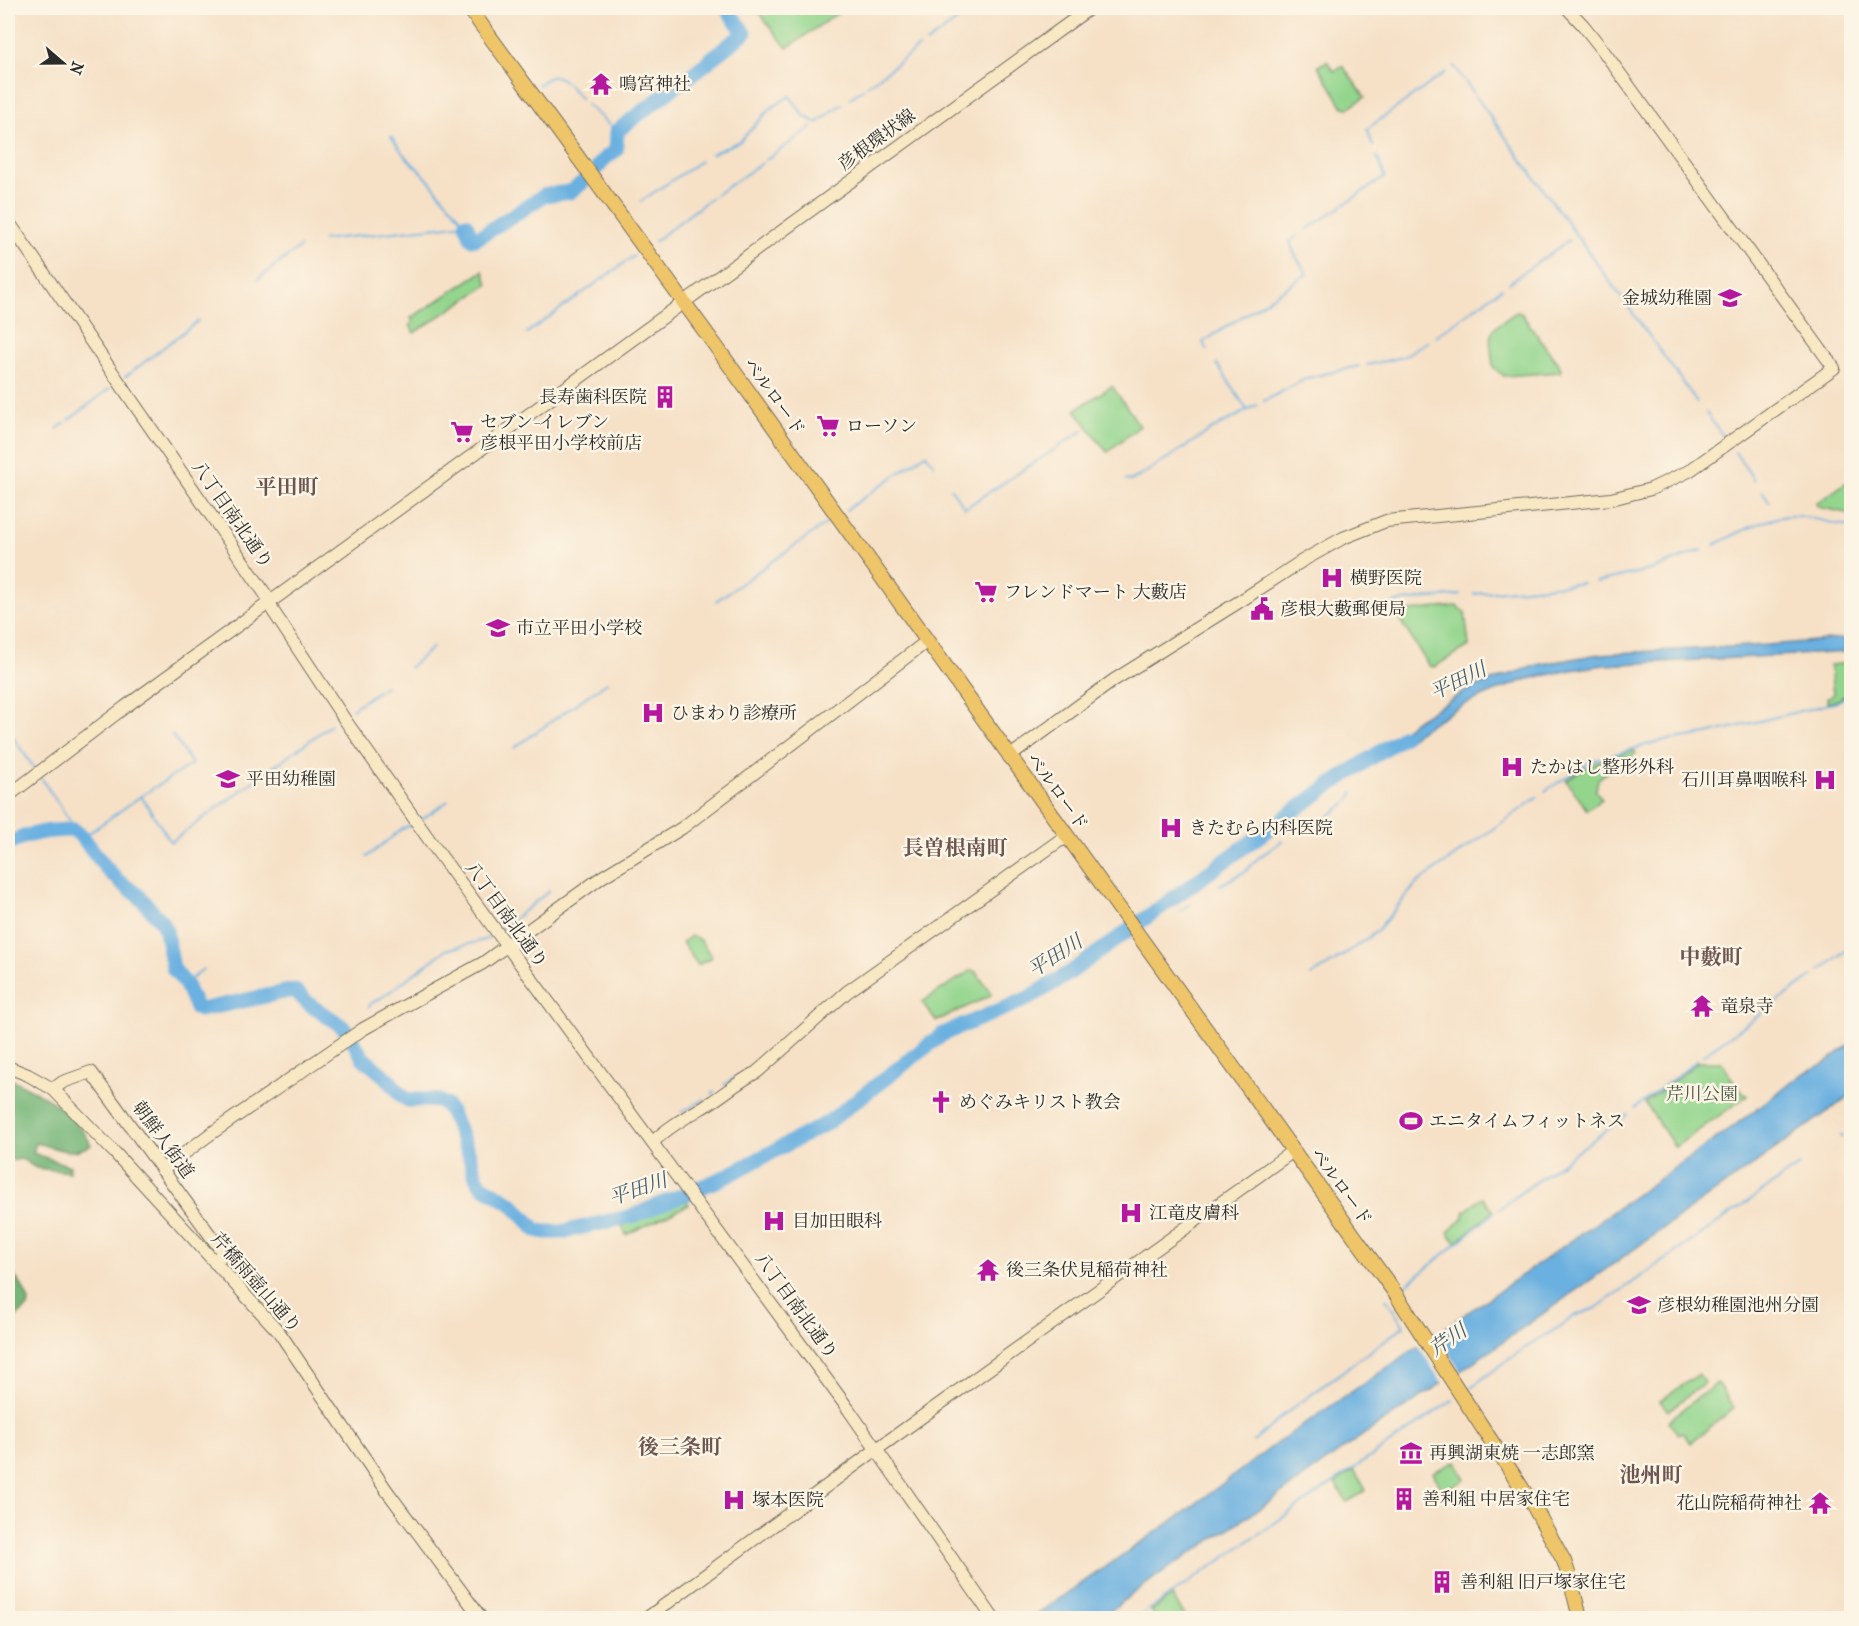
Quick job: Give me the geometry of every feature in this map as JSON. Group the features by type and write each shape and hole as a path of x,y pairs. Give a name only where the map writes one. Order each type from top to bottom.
{"main road":[{"name":"ベルロード","path":"469,8 684,302 1425,1337 1533,1506 1562,1557 1580,1618"}],"street":[{"name":"彦根環状線","path":"8,796 125,707 1090,8"},
{"path":"1009,757 1114,680 1302,561 1343,538 1386,522 1611,499 1652,489 1689,471 1834,368 1602,49 1567,8"},
{"name":"八丁目南北通り","path":"8,221 252,576 345,720 507,947 684,1184 877,1449 993,1618"},
{"path":"162,1170 208,1135 370,1024 483,963 602,876 682,828 926,642"},
{"path":"653,1142 744,1078 757,1072 847,992 1025,865 1068,838"},
{"name":"芹橋雨壺山通り","path":"8,1067 53,1089 279,1332 387,1491 481,1618"},
{"name":"朝鮮人街道","path":"53,1089 63,1082 91,1072 221,1250 221,1256 215,1263"},
{"path":"647,1618 877,1449 1293,1151"}],"green space":[{"path":"755,8 845,8 787,48"},
{"path":"1327,61 1334,71 1343,66 1365,97 1349,108 1343,107 1318,66"},
{"path":"483,271 488,285 414,333 410,325 413,322 411,318"},
{"path":"1516,312 1521,313 1561,368 1560,372 1504,376 1493,367 1491,334"},
{"path":"1112,386 1140,426 1107,452 1075,410"},
{"path":"1851,479 1851,514 1818,507 1816,504"},
{"path":"1457,606 1465,612 1469,646 1434,667 1429,666 1398,617 1400,612"},
{"path":"1851,663 1851,691 1838,700 1827,703 1827,698 1833,694 1830,665"},
{"path":"1634,750 1636,753 1598,779 1596,791 1602,799 1587,810 1566,780 1598,762"},
{"path":"691,936 700,940 712,957 698,965 682,943"},
{"path":"970,971 975,971 991,993 990,996 936,1021 922,1002"},
{"name":"芹川公園","path":"1698,1062 1722,1062 1733,1081 1747,1096 1675,1147 1645,1103"},
{"path":"8,1078 56,1104 84,1133 91,1145 83,1149 70,1151 36,1143 33,1153 70,1166 69,1172 36,1168 22,1159 8,1161"},
{"path":"1483,1197 1493,1211 1456,1243 1448,1232 1463,1218 1464,1212"},
{"path":"685,1200 688,1205 626,1235 622,1226"},
{"path":"8,1268 22,1286 29,1301 28,1307 8,1324"},
{"path":"1699,1374 1704,1383 1668,1411 1660,1401"},
{"path":"1717,1383 1734,1408 1690,1443 1682,1432 1678,1434 1668,1421"},
{"path":"1456,1461 1465,1480 1441,1491 1433,1472"},
{"path":"1354,1470 1366,1490 1347,1502 1335,1483"},
{"path":"1172,1596 1186,1617 1156,1618 1151,1611"}],"water":[{"path":"1851,638 1851,652 1604,665 1528,679 1463,705 1396,747 1378,748 1420,718 1471,688 1537,665 1599,654"},
{"name":"芹川","path":"1851,1044 1851,1095 1554,1306 1366,1433 1271,1501 1164,1571 1100,1618 1031,1618 1182,1514 1281,1440 1518,1278 1731,1128 1804,1073 1823,1064"}],"pier":[{"path":"1435,1332 1462,1374 1444,1386 1417,1344"}],"waterway":[{"path":"726,8 745,33 743,34"},
{"path":"926,43 975,8"},
{"path":"712,58 738,38"},
{"path":"867,86 919,47"},
{"path":"682,82 708,62"},
{"path":"1454,66 1697,402"},
{"path":"1373,146 1367,129 1446,72"},
{"path":"538,85 549,78 560,78 581,99"},
{"path":"598,167 616,150 617,131 676,86"},
{"path":"850,98 863,89"},
{"path":"711,154 740,141 771,108 790,96 804,116 817,123 842,104"},
{"path":"586,104 614,129 619,130"},
{"path":"766,160 812,127"},
{"path":"391,136 404,155 466,224"},
{"path":"1306,230 1385,177 1377,156"},
{"path":"641,201 701,161"},
{"path":"655,241 762,163"},
{"path":"466,224 472,239 476,239 545,195 570,192 582,183"},
{"path":"322,240 466,224"},
{"path":"1207,350 1203,342 1307,274 1294,253 1290,241 1297,236"},
{"path":"1509,283 1569,240"},
{"path":"258,279 300,247"},
{"path":"527,333 634,256"},
{"path":"1435,337 1502,288"},
{"path":"125,377 198,321"},
{"path":"1367,365 1403,357 1428,341"},
{"path":"1217,364 1247,410"},
{"path":"1264,401 1307,378 1359,366"},
{"path":"69,420 109,389"},
{"path":"1125,480 1130,481 1140,476 1211,430 1257,405"},
{"path":"1706,413 1723,436"},
{"path":"57,429 65,423"},
{"path":"951,489 965,508 1084,430"},
{"path":"1735,452 1754,480"},
{"path":"846,510 926,454 934,464"},
{"path":"1762,491 1770,502"},
{"path":"1714,545 1754,526 1787,516 1804,517 1852,527"},
{"path":"716,601 827,523"},
{"path":"1596,582 1654,569 1702,550"},
{"path":"1474,594 1583,583"},
{"path":"1394,603 1461,595"},
{"path":"1374,615 1384,609"},
{"path":"409,668 433,647"},
{"path":"514,748 607,682"},
{"path":"352,709 385,686"},
{"path":"1545,791 1590,762 1656,742 1707,734 1837,702 1852,693"},
{"path":"141,796 171,842 332,724"},
{"path":"8,730 34,768"},
{"path":"89,833 192,764 172,735"},
{"name":"平田川","path":"353,1041 363,1058 388,1079 402,1096 408,1100 439,1101 446,1105 481,1185 512,1204 536,1230 561,1232 633,1216 725,1177 827,1123 943,1034 1029,998 1071,972 1323,790 1404,736"},
{"path":"41,778 72,824 71,830"},
{"name":"平田川","path":"1338,780 1342,786"},
{"path":"1329,816 1351,799 1353,792"},
{"path":"1311,976 1376,932 1417,883 1538,797"},
{"path":"422,819 448,801"},
{"path":"367,857 402,829 411,825"},
{"name":"平田川","path":"8,843 40,833 74,830 115,877"},
{"path":"1220,885 1246,871 1257,859 1282,841"},
{"name":"平田川","path":"120,882 138,895 161,921 166,931 173,968 186,985 196,1008 200,1010 294,990 310,1005 346,1030"},
{"path":"500,930 549,891"},
{"path":"1180,911 1189,905"},
{"path":"369,1007 370,1004 446,950 491,936"},
{"path":"1819,971 1852,944"},
{"path":"186,984 203,969"},
{"path":"1702,1056 1813,976"},
{"name":"平田川","path":"355,1044 359,1042"},
{"path":"1635,1108 1698,1060"},
{"path":"724,1085 734,1078"},
{"path":"682,1112 705,1099"},
{"path":"1499,1209 1628,1114"},
{"path":"1471,1387 1530,1344 1574,1316 1596,1308 1800,1165"},
{"path":"1405,1286 1494,1213"},
{"path":"1253,1442 1285,1414 1404,1326 1386,1299"},
{"path":"1137,1618 1453,1400"}],"place":[{"name":"鳴宮神社","path":"601,84"},
{"name":"金城幼稚園","path":"1730,298"},
{"name":"長寿歯科医院","path":"665,397"},
{"name":"ローソン","path":"828,426"},
{"name":"セブン-イレブン 彦根平田小学校前店","path":"462,432"},
{"name":"横野医院","path":"1332,578"},
{"name":"フレンドマート 大藪店","path":"986,592"},
{"name":"彦根大藪郵便局","path":"1262,609"},
{"name":"市立平田小学校","path":"498,628"},
{"name":"ひまわり診療所","path":"653,713"},
{"name":"たかはし整形外科","path":"1512,767"},
{"name":"平田幼稚園","path":"228,779"},
{"name":"石川耳鼻咽喉科","path":"1825,780"},
{"name":"きたむら内科医院","path":"1171,828"},
{"name":"竜泉寺","path":"1702,1006"},
{"name":"めぐみキリスト教会","path":"941,1102"},
{"name":"エニタイムフィットネス","path":"1411,1121"},
{"name":"江竜皮膚科","path":"1131,1213"},
{"name":"目加田眼科","path":"774,1221"},
{"name":"後三条伏見稲荷神社","path":"988,1270"},
{"name":"彦根幼稚園池州分園","path":"1639,1305"},
{"name":"再興湖東焼 一志郎窯","path":"1411,1453"},
{"name":"善利組 中居家住宅","path":"1404,1499"},
{"name":"塚本医院","path":"734,1500"},
{"name":"花山院稲荷神社","path":"1820,1503"},
{"name":"善利組 旧戸塚家住宅","path":"1442,1582"}],"district":[{"name":"平田町","path":"287,487"},
{"name":"長曽根南町","path":"955,848"},
{"name":"中藪町","path":"1711,957"},
{"name":"後三条町","path":"680,1447"},
{"name":"池州町","path":"1651,1475"}]}
